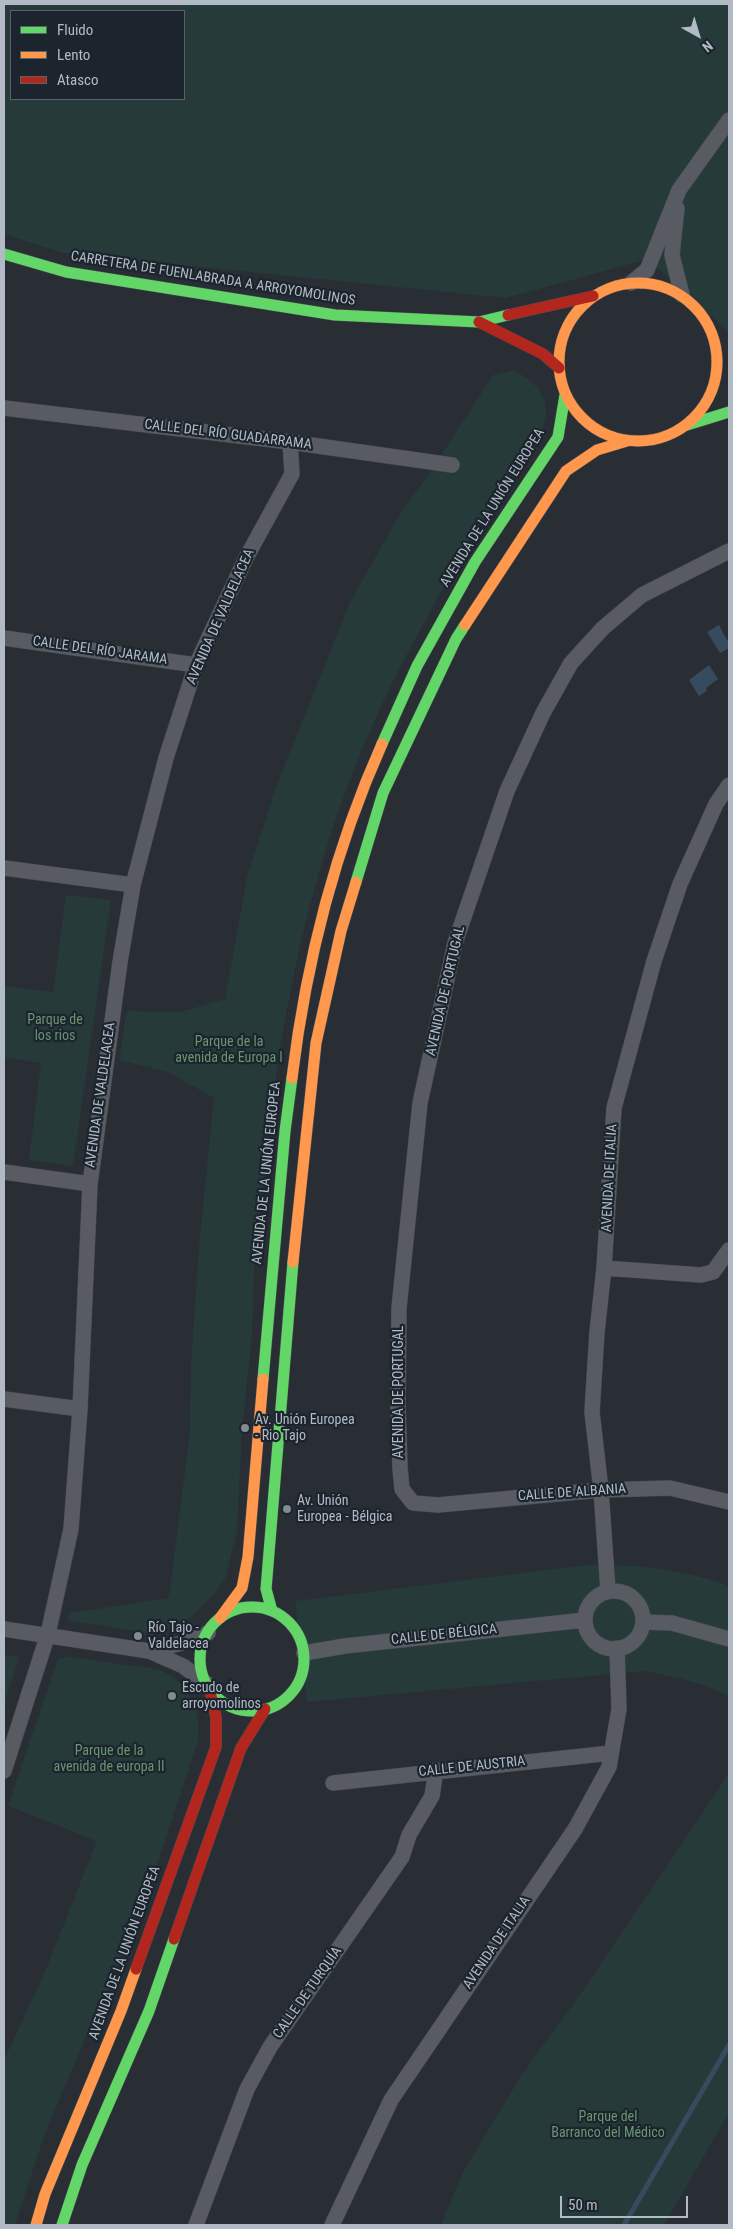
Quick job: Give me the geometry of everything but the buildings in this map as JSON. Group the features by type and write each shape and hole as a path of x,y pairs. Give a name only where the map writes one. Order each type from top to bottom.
{"main road":[{"name":"CARRETERA DE FUENLABRADA A ARROYOMOLINOS","path":"4,254 66,272 334,315 479,322 593,296"},
{"path":"627,441 602,433 580,417 565,395 559,368 561,340 573,316 593,296 611,287 631,283 658,285 682,295 699,310 711,330 729,351"},
{"name":"CARRETERA DE FUENLABRADA A ARROYOMOLINOS","path":"479,322 543,354 559,368"},
{"path":"687,425 705,406 715,381 718,355 711,330"},
{"name":"AVENIDA DE LA UNIÓN EUROPEA","path":"220,1618 242,1588 248,1557 285,1131 298,1026 325,901 364,784 417,666 475,562 558,437 565,395"},
{"path":"272,1611 266,1589 267,1571 289,1303 316,1043 341,931 383,793 456,639 566,471 597,450 627,441 648,441 662,437 687,425 729,412"},
{"path":"245,1607 259,1607 272,1611 294,1627 301,1639 304,1653 301,1675 290,1694 278,1704 265,1709 249,1711 233,1707 219,1699 208,1685 201,1667 201,1649 208,1633 220,1618 232,1611 245,1607"},
{"name":"AVENIDA DE LA UNIÓN EUROPEA","path":"36,2225 45,2194 121,2011 216,1747 218,1725 208,1685"},
{"path":"62,2225 82,2165 149,2011 240,1748 265,1709"}],"street":[{"path":"631,283 646,270 679,190 729,120"},
{"path":"679,190 672,255 682,295"},
{"name":"CALLE DEL RÍO GUADARRAMA","path":"4,408 290,442 452,465"},
{"name":"AVENIDA DE VALDELACEA","path":"4,1771 48,1634 71,1529 80,1410 90,1184 120,962 133,885 166,758 196,665 246,558 292,474 290,442"},
{"name":"AVENIDA DE PORTUGAL","path":"413,1503 402,1489 400,1468 398,1404 399,1308 420,1103 455,943 507,791 543,713 571,663 603,628 642,595 729,551"},
{"name":"CALLE DEL RÍO JARAMA","path":"4,638 196,665"},
{"name":"AVENIDA DE ITALIA","path":"608,1591 601,1490 592,1412 596,1332 604,1268 614,1108 654,960 680,884 716,804 729,785"},
{"path":"4,868 133,885"},
{"path":"4,1172 90,1184"},
{"path":"604,1268 701,1274 713,1272 729,1250"},
{"path":"4,1399 80,1410"},
{"name":"CALLE DE ALBANIA","path":"413,1503 438,1505 601,1490 670,1488 729,1502"},
{"path":"608,1591 620,1591 633,1598 641,1610 643,1622 639,1634 630,1643 617,1648 606,1648 597,1643 587,1631 585,1620 587,1610 593,1600 608,1591"},
{"name":"CALLE DE BÉLGICA","path":"304,1653 345,1646 585,1620"},
{"path":"643,1622 672,1623 729,1639"},
{"path":"4,1629 48,1634 148,1651 183,1666 208,1685"},
{"path":"148,1651 182,1643 208,1633"},
{"name":"AVENIDA DE ITALIA","path":"332,2225 391,2100 575,1829 609,1767 619,1709 617,1648"},
{"name":"CALLE DE AUSTRIA","path":"333,1783 436,1770 611,1753"},
{"name":"CALLE DE TURQUÍA","path":"196,2225 247,2089 270,2048 402,1857 410,1835 432,1796 436,1770"}],"green space":[{"path":"4,4 729,4 729,332 648,259 506,298 63,253 4,234"},
{"name":"Parque de la avenida de Europa I","path":"514,370 535,385 545,401 545,422 539,438 517,474 471,538 416,638 380,709 349,782 324,855 304,930 288,1006 275,1083 265,1161 258,1240 255,1245 252,1335 242,1430 237,1531 225,1579 216,1592 190,1618 153,1636 136,1631 67,1620 70,1613 169,1598 190,1431 191,1363 199,1248 214,1098 168,1072 119,1060 127,1011 180,1012 225,999 247,877 277,784 350,602 400,514 431,471 493,375"},
{"name":"Parque de los rios","path":"66,895 111,900 73,1166 29,1160 41,1063 4,1057 4,986 53,992"},
{"path":"587,1565 623,1565 659,1569 695,1575 729,1586 729,1696 678,1678 645,1671 307,1702 295,1601"},
{"path":"4,1655 19,1657 4,1704"},
{"name":"Parque de la avenida de europa II","path":"68,1657 149,1667 175,1678 190,1695 197,1717 198,1741 145,1902 113,1981 90,2027 44,2136 15,2225 4,2225 4,2060 44,1974 97,1841 8,1806 58,1659"},
{"name":"Parque del Barranco del Médico","path":"729,1773 729,2113 664,2225 441,2225 462,2174 521,2076 584,1989"}],"water":[{"path":"719,625 727,640 729,639 729,648 720,653 707,632"},
{"path":"709,665 718,679 706,688 707,691 699,696 689,680"}],"waterway":[{"path":"624,2225 729,2045"}],"traffic: fast":[{"path":"4,254 66,272 335,315 479,322 508,315"},
{"path":"382,744 417,666 475,562 558,437 565,395"},
{"path":"687,425 729,412"},
{"path":"356,882 383,793 456,639 465,625"},
{"path":"263,1379 285,1131 292,1078"},
{"path":"272,1611 266,1589 293,1262"},
{"path":"252,1607 272,1611 289,1622 300,1639 304,1659 300,1679 289,1696 272,1707 252,1711 232,1707 215,1696 204,1679 200,1659 204,1639 215,1622 232,1611 252,1607"},
{"path":"62,2225 82,2165 149,2011 174,1939"}],"traffic: slow":[{"path":"630,283 646,283 661,286 675,292 694,306 704,318 714,339 717,362 714,385 704,406 694,418 682,428 661,438 646,441 630,441 615,438 594,428 572,406 562,385 559,370 559,354 562,339 572,318 594,296 615,286 630,283"},
{"path":"465,625 566,471 597,450 627,441"},
{"path":"292,1078 305,992 325,907 350,824 382,744"},
{"path":"293,1262 316,1043 341,931 356,882"},
{"path":"220,1618 242,1588 248,1557 263,1379"},
{"path":"36,2225 45,2194 121,2011 136,1969"}],"traffic: jam":[{"path":"508,315 593,296"},
{"path":"479,322 543,354 559,368"},
{"path":"136,1969 216,1747 216,1717 209,1687"},
{"path":"174,1939 241,1748 265,1709"}],"place":[{"name":"Av. Unión Europea - Rio Tajo","path":"245,1428"},
{"name":"Av. Unión Europea - Bélgica","path":"287,1509"},
{"name":"Río Tajo - Valdelacea","path":"138,1636"},
{"name":"Escudo de arroyomolinos","path":"172,1696"}]}
